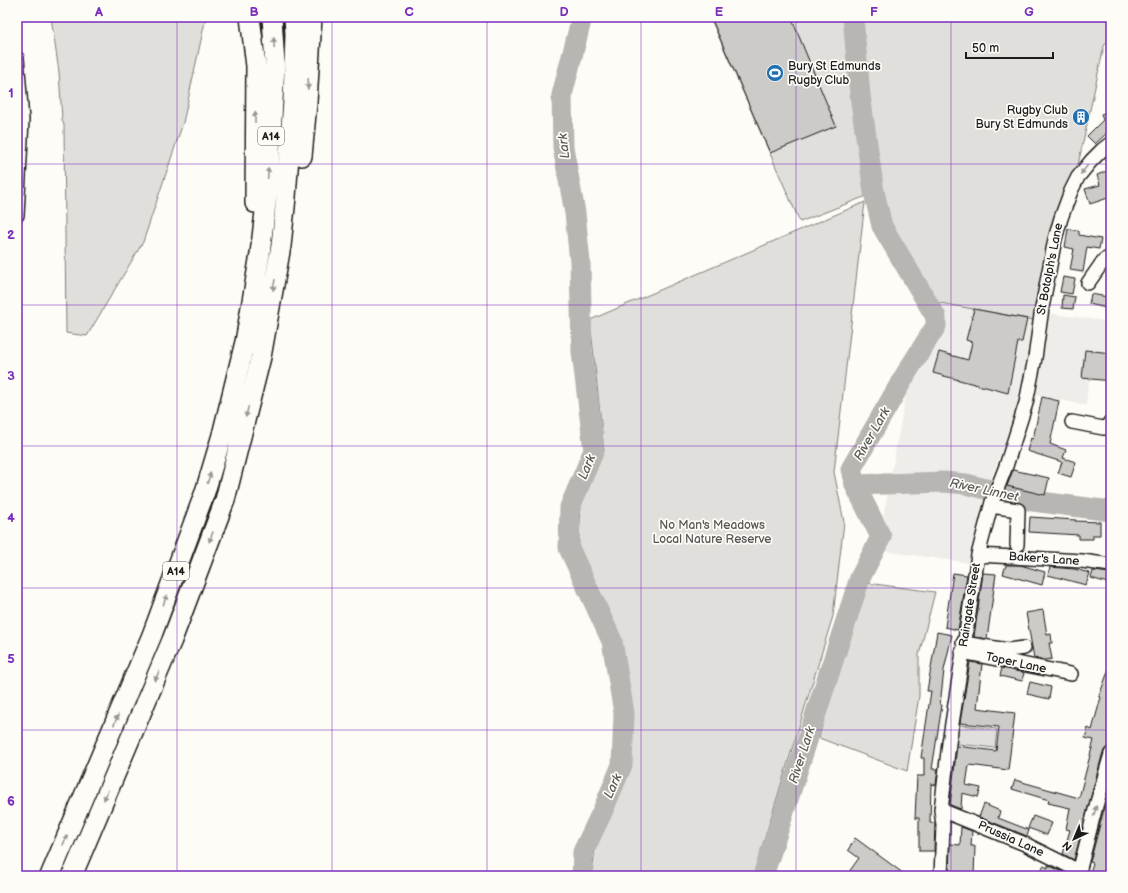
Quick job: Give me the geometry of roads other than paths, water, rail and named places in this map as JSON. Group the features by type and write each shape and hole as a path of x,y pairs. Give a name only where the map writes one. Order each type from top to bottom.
{"highway":[{"path":"250,17 256,66 255,207 260,254"},
{"name":"A14","path":"50,876 152,635 205,492 222,435 244,342 260,254 268,188 274,73 272,17"},
{"name":"A14","path":"72,876 172,640 225,500 261,356 281,246 293,102 294,17"},
{"path":"281,246 297,206 307,103 312,17"}],"street":[{"path":"17,58 22,120 17,215"},
{"name":"St Botolph's Lane","path":"1037,341 1053,247 1060,218 1078,178 1094,157 1111,142"},
{"path":"1088,283 1104,260 1111,257"},
{"name":"Raingate Street","path":"941,876 943,825 941,810 949,743 978,555 992,504 1026,403 1037,341"},
{"path":"1072,422 1106,428 1111,421"},
{"path":"992,504 1018,510 1017,545"},
{"name":"Baker's Lane","path":"978,555 1082,561 1111,565"},
{"name":"Toper Lane","path":"963,647 1008,650 1024,648"},
{"name":"Toper Lane","path":"963,647 1070,674"},
{"path":"1079,874 1111,754"},
{"name":"Prussia Lane","path":"941,810 1025,844 1079,874"}],"waterway":[{"name":"Lark","path":"582,17 562,95 563,147 575,213 580,262 582,352 594,450 570,507 569,548 612,641 624,713 622,765 583,852 582,876"},
{"name":"River Lark","path":"763,876 860,578 881,537 855,485 851,469 907,372 936,326 936,317 882,226 874,192 860,95 853,17"},
{"name":"River Linnet","path":"855,485 944,482 966,484 1033,501 1111,511"}],"place":[{"name":"Bury St Edmunds Rugby Club","path":"775,73"},
{"name":"Rugby Club Bury St Edmunds","path":"1081,117"}],"park label":[{"name":"No Man's Meadows Local Nature Reserve","path":"712,532"}]}
